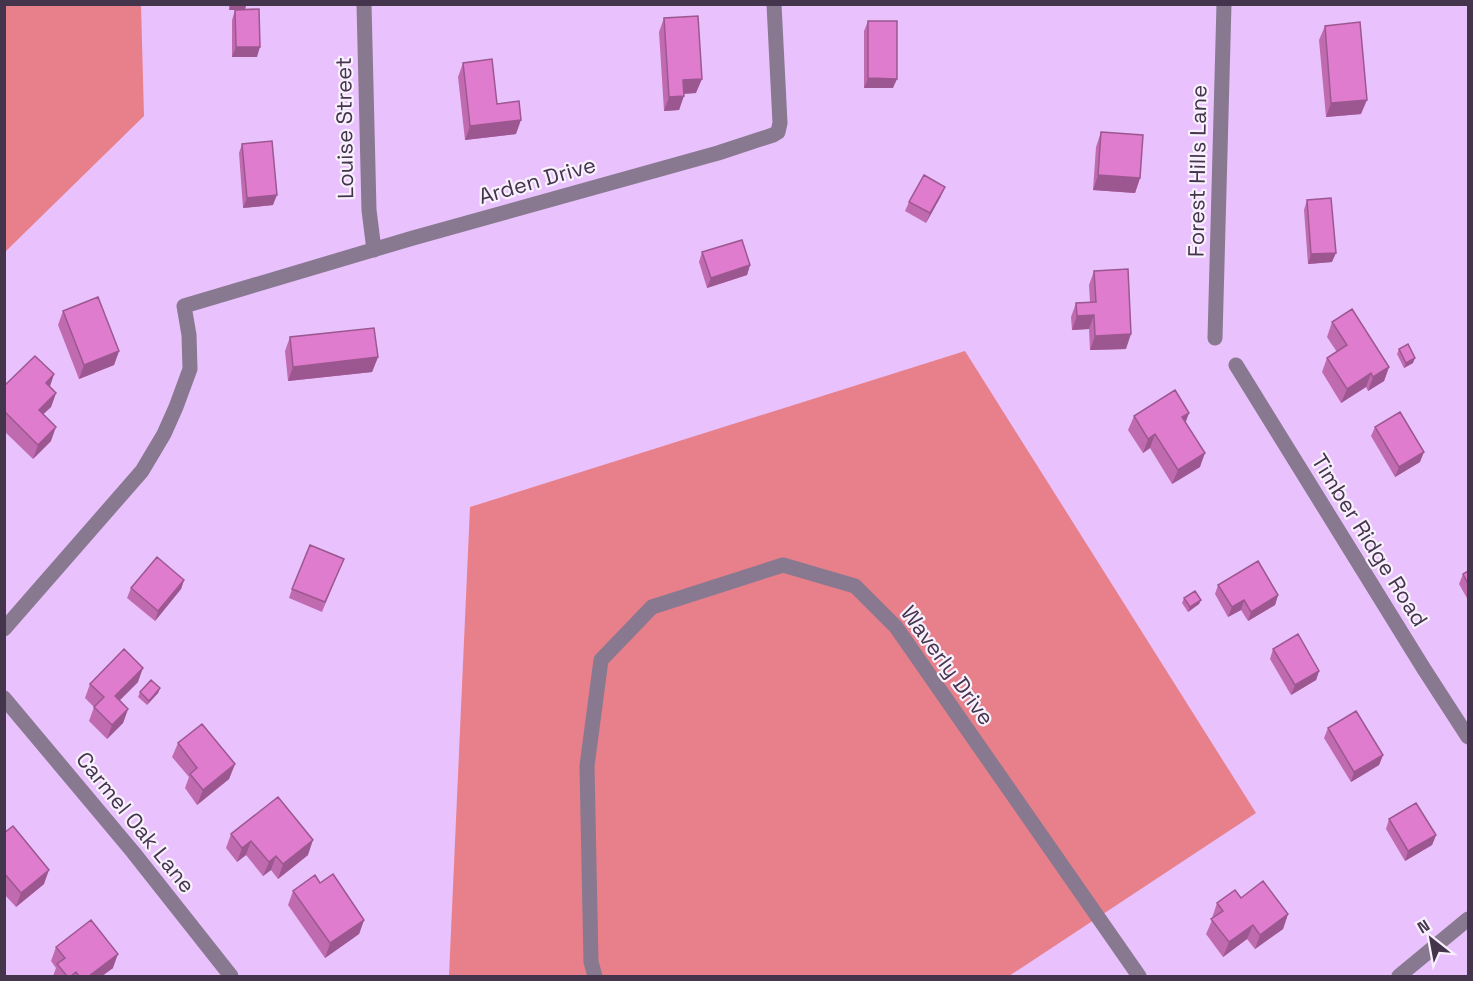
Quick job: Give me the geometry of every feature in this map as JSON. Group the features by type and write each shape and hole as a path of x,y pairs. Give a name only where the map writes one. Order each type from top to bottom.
{"street":[{"name":"Louise Street","path":"364,4 369,210 374,250"},
{"name":"Arden Drive","path":"4,629 142,471 164,434 190,369 189,334 184,306 718,153 778,132 780,123 774,4"},
{"name":"Forest Hills Lane","path":"1215,338 1224,4"},
{"name":"Timber Ridge Road","path":"1236,365 1468,737"},
{"name":"Waverly Drive","path":"595,976 591,962 587,766 601,660 652,607 783,565 855,586 897,627 1139,976"},
{"name":"Carmel Oak Lane","path":"4,698 133,852 231,976"},
{"path":"1399,976 1468,919"}],"shaded area":[{"path":"5,4 141,5 144,116 5,252"},
{"path":"965,351 1256,813 1009,976 449,976 470,507"}],"building":[{"path":"259,9 260,47 236,47 235,10"},
{"path":"698,16 702,79 683,80 684,96 669,97 664,18"},
{"path":"868,21 897,21 897,79 868,78"},
{"path":"1360,22 1367,100 1331,103 1325,26"},
{"path":"492,59 497,104 519,101 521,120 470,126 463,63"},
{"path":"1101,132 1143,135 1140,178 1098,175"},
{"path":"272,141 277,195 247,198 242,144"},
{"path":"924,175 945,187 930,213 909,202"},
{"path":"1331,198 1336,253 1311,254 1307,200"},
{"path":"742,240 750,265 711,278 702,252"},
{"path":"1128,269 1131,334 1095,336 1094,315 1077,316 1076,303 1096,302 1094,271"},
{"path":"98,297 119,351 84,365 63,311"},
{"path":"1352,309 1389,367 1373,377 1371,373 1347,389 1327,358 1347,345 1332,322"},
{"path":"374,328 378,357 293,367 290,337"},
{"path":"1408,344 1415,358 1406,363 1399,349"},
{"path":"35,356 54,374 46,383 56,393 39,410 56,427 38,445 4,411 4,386"},
{"path":"1175,390 1189,413 1182,417 1205,453 1178,470 1155,434 1148,439 1134,416"},
{"path":"1400,412 1424,452 1399,467 1375,427"},
{"path":"310,545 344,559 325,602 292,589"},
{"path":"157,557 184,580 158,611 131,588"},
{"path":"1258,561 1278,595 1251,612 1244,600 1232,607 1218,585"},
{"path":"1468,571 1468,584 1463,574"},
{"path":"1195,591 1201,600 1190,607 1184,598"},
{"path":"1298,634 1319,671 1295,685 1273,649"},
{"path":"124,649 143,668 115,696 128,709 112,725 94,707 104,697 90,684"},
{"path":"151,680 160,688 149,701 140,692"},
{"path":"1356,711 1383,755 1354,772 1328,728"},
{"path":"202,724 235,764 203,790 190,774 197,768 178,743"},
{"path":"278,797 313,840 283,864 276,856 269,862 251,841 242,848 231,834"},
{"path":"1416,803 1436,835 1408,851 1389,819"},
{"path":"13,826 49,870 21,893 4,873 4,833"},
{"path":"333,874 364,920 330,943 293,891 315,875 320,883"},
{"path":"1263,881 1288,914 1260,935 1253,925 1229,942 1211,919 1223,911 1217,903 1235,890 1241,898"},
{"path":"91,920 118,954 89,976 79,976 76,972 67,976 57,964 65,958 56,947"}]}
